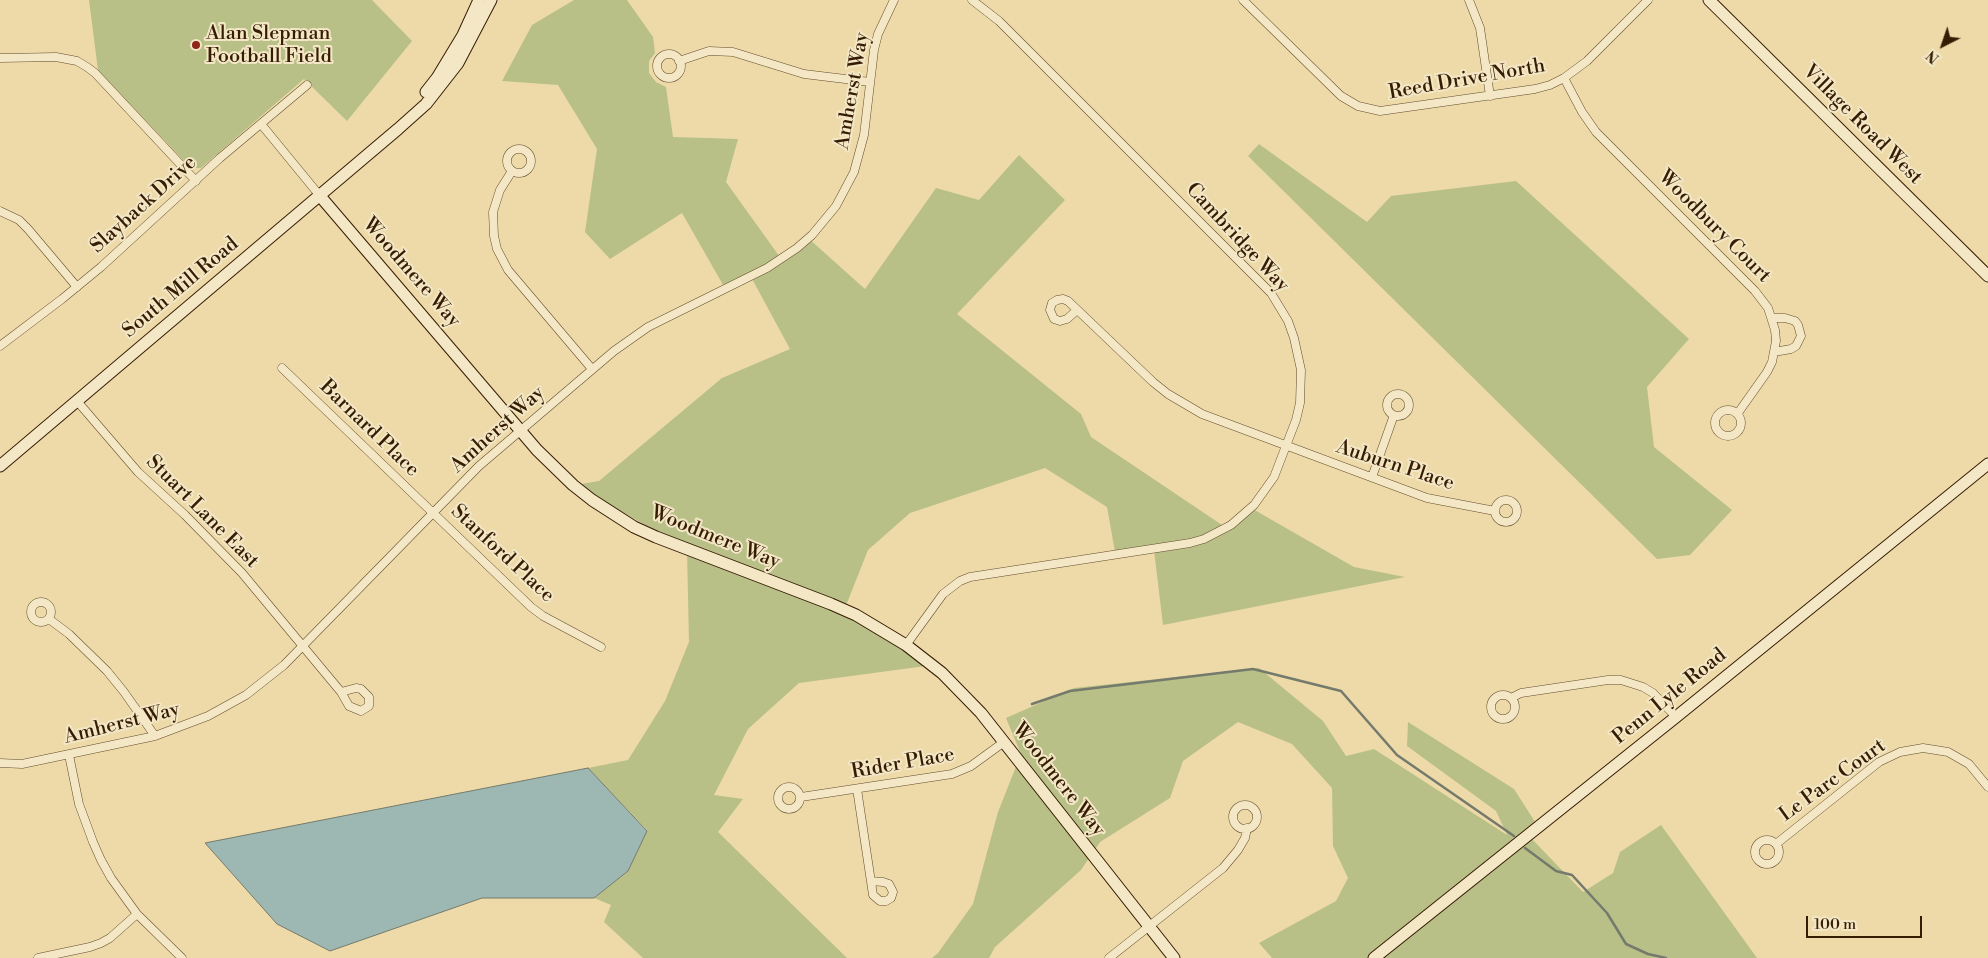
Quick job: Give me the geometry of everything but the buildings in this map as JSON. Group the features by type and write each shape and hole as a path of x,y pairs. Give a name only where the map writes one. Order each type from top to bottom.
{"street":[{"name":"South Mill Road","path":"386,139 437,78 463,35 479,0"},
{"name":"South Mill Road","path":"0,466 426,104 443,83 472,39 491,0"},
{"name":"Amherst Way","path":"0,764 22,764 155,736 189,725 228,706 268,679 303,646 479,466 629,339 648,327 766,268 797,248 812,235 836,206 854,172 864,135 874,50 878,34 894,0"},
{"name":"Cambridge Way","path":"906,645 943,594 960,581 970,577 1190,543 1220,532 1243,516 1264,494 1274,477 1296,420 1300,403 1301,370 1294,338 1288,321 1271,293 1006,28 972,0"},
{"name":"Reed Drive North","path":"1243,0 1341,96 1358,106 1380,111 1392,111 1535,89 1564,78 1587,61 1648,0"},
{"path":"1469,0 1480,28 1490,96"},
{"name":"Village Road West","path":"1709,0 1988,276"},
{"path":"679,61 709,51 733,52 804,74 870,82"},
{"path":"0,58 56,57 77,62 87,67 95,73 196,180"},
{"name":"Woodbury Court","path":"1564,78 1582,112 1596,132 1755,291 1768,308 1775,330 1774,352 1767,372 1738,413"},
{"name":"Slayback Drive","path":"0,346 77,287 196,180 307,85"},
{"name":"Woodmere Way","path":"260,124 520,430 573,485 606,510 656,537 831,604 880,628 926,660 960,691 1004,742 1174,958"},
{"path":"512,171 500,190 493,212 494,236 497,249 508,270 592,369"},
{"path":"0,211 14,218 28,229 77,287"},
{"name":"Auburn Place","path":"1077,310 1153,382 1168,394 1202,414 1427,498 1495,510"},
{"path":"1772,318 1785,318 1794,321 1798,325 1801,336 1796,346 1774,352"},
{"name":"Barnard Place","path":"282,368 433,513"},
{"name":"Stuart Lane East","path":"77,401 138,472 214,543 341,692"},
{"path":"1372,477 1394,415"},
{"name":"Penn Lyle Road","path":"1374,958 1676,717 1988,464"},
{"name":"Stanford Place","path":"433,513 531,607 543,616 601,647"},
{"path":"49,619 69,634 107,671 155,736"},
{"path":"1511,698 1521,692 1608,680 1621,680 1638,684 1653,693 1676,717"},
{"name":"Rider Place","path":"801,797 952,774 971,766 1004,742"},
{"name":"Le Parc Court","path":"1776,844 1879,762 1900,752 1923,748 1948,752 1969,764 1988,786"},
{"path":"68,755 79,804 94,847 111,878 137,914 182,958"},
{"path":"857,789 871,882"},
{"path":"1109,958 1227,864 1245,838 1247,828"},
{"path":"38,958 90,947 100,943 110,938 137,914"}],"green space":[{"path":"89,0 372,0 412,41 347,121 304,79 201,168 194,168 188,165 98,70"},
{"path":"574,0 627,0 653,37 655,53 649,61 649,73 656,82 666,87 673,137 738,139 726,182 782,260 808,238 865,289 936,188 979,200 1019,155 1065,200 957,314 1081,414 1091,437 1225,527 1251,508 1354,567 1405,577 1163,625 1154,550 1115,552 1107,507 1045,468 910,513 868,550 845,608 933,665 799,683 748,729 714,795 743,799 718,832 847,958 643,958 604,922 611,905 594,898 628,871 647,830 588,768 628,760 665,701 689,642 687,549 575,485 599,481 722,378 790,349 751,277 726,290 682,213 610,259 585,232 597,149 558,85 502,81 532,25"},
{"path":"1259,144 1367,222 1391,196 1516,181 1689,339 1647,387 1654,447 1732,510 1690,555 1657,559 1248,156"},
{"path":"1259,668 1323,721 1346,756 1374,749 1507,835 1496,811 1407,746 1408,722 1514,789 1539,828 1530,837 1583,892 1613,873 1620,852 1661,825 1757,958 1272,958 1259,943 1336,901 1348,878 1333,846 1332,788 1292,744 1238,722 1183,761 1170,798 1100,842 1081,870 995,947 989,958 932,958 938,953 973,904 998,812 1021,754 1006,718 1074,688"}],"water":[{"path":"588,768 647,831 628,871 594,898 482,898 330,951 277,924 205,843"}],"waterway":[{"path":"1032,704 1070,691 1253,669 1341,691 1397,755 1514,836"},
{"path":"1525,848 1556,871 1572,875 1607,913 1626,944 1648,954 1666,958"}],"place":[{"name":"Alan Slepman Football Field","path":"196,45"}]}
